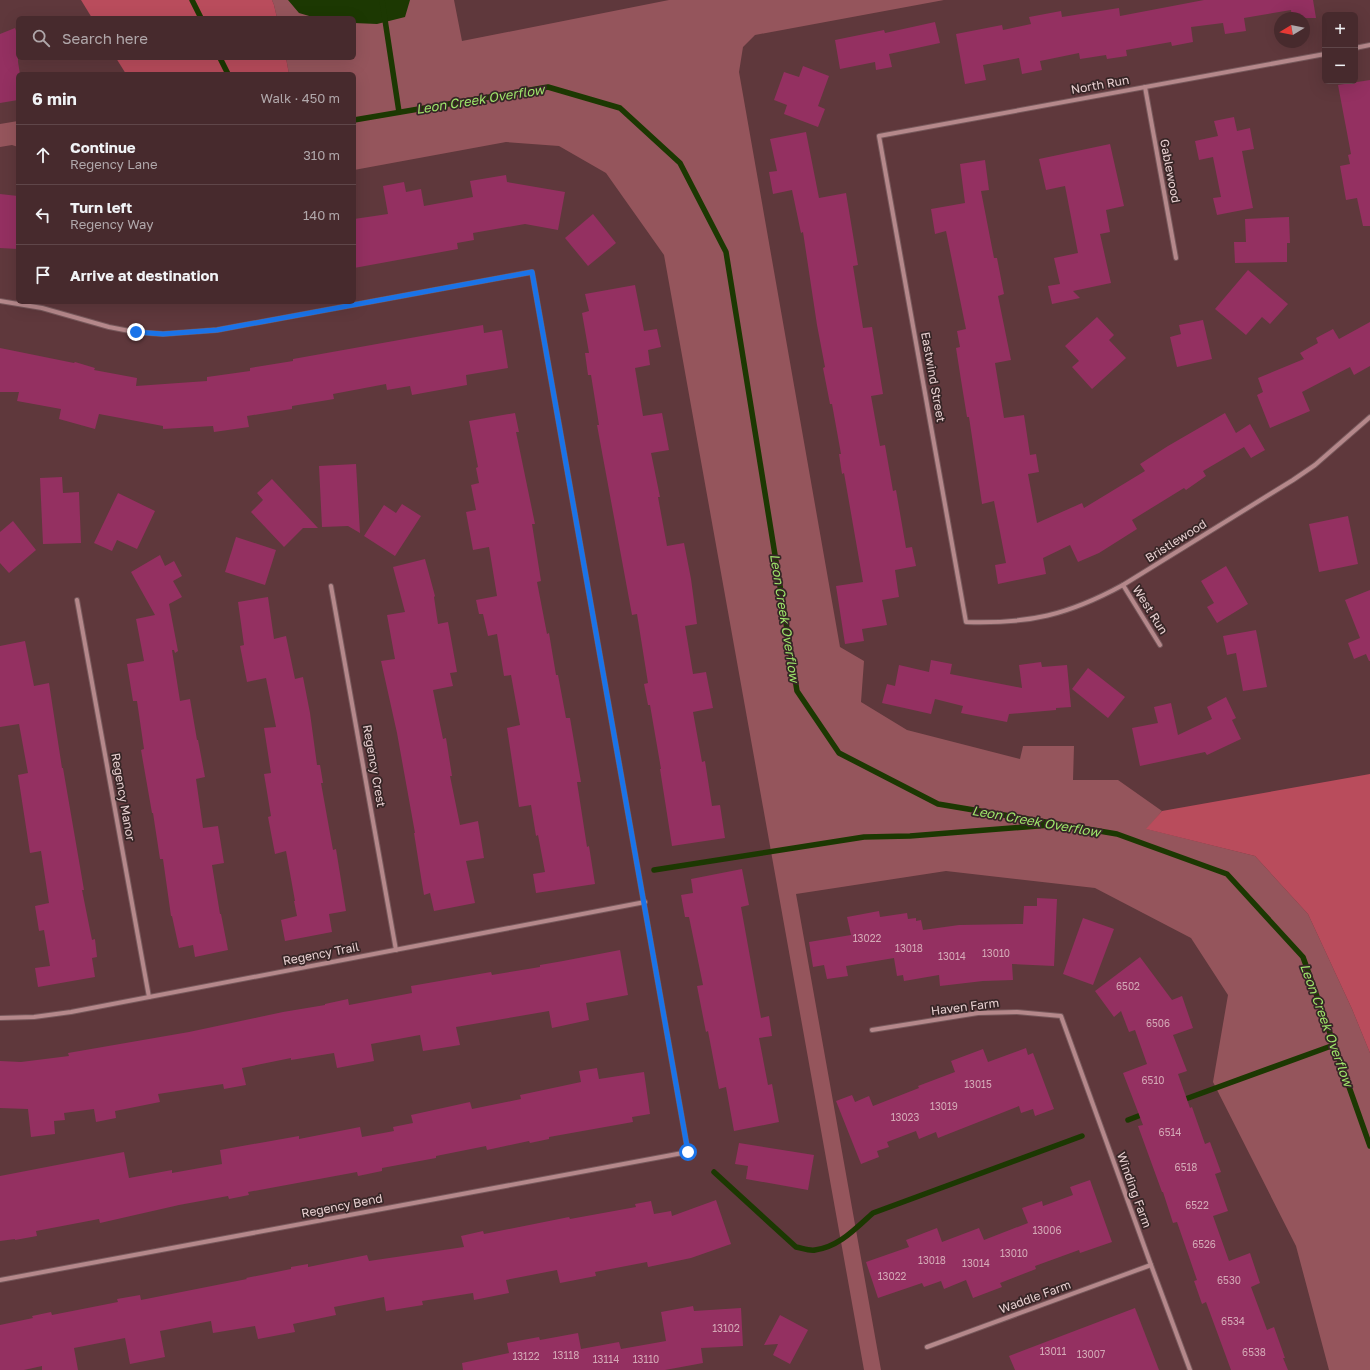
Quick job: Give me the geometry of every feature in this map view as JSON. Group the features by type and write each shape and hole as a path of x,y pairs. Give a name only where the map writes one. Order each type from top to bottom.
{"street":[{"path":"1358,48 1370,46"},
{"name":"North Run","path":"879,136 1322,55"},
{"name":"Gablewood","path":"1145,87 1176,258"},
{"name":"Eastwind Street","path":"879,136 966,622"},
{"path":"18,304 42,308 109,327 136,332 163,334 217,330 532,272 645,902"},
{"path":"0,301 16,304"},
{"name":"Bristlewood","path":"966,622 994,623 1046,617 1097,599 1123,585 1299,476 1315,465 1370,417"},
{"name":"West Run","path":"1123,585 1160,645"},
{"name":"Regency Crest","path":"331,586 396,950"},
{"name":"Regency Manor","path":"77,600 148,997"},
{"name":"Regency Trail","path":"0,1018 34,1018 71,1012 645,902"},
{"name":"Regency Bend","path":"0,1280 688,1152 645,902"},
{"name":"Haven Farm","path":"872,1030 978,1013 1017,1012 1061,1016"},
{"name":"Winding Farm","path":"1061,1016 1190,1370"},
{"name":"Waddle Farm","path":"927,1348 1151,1266"}],"shaded area":[{"path":"81,0 272,0 277,16 91,16"},
{"path":"272,0 454,0 462,41 669,0 944,0 755,35 743,47 739,72 840,647 864,661 861,702 907,730 1020,759 1023,746 1074,746 1073,780 1118,780 1162,811 1147,829 1255,856 1308,914 1352,1009 1370,1053 1370,1370 1329,1370 1296,1246 1213,1082 1228,995 1191,938 1095,888 946,871 796,894 881,1370 864,1370 664,255 606,173 559,146 506,142 356,170 356,72 289,72 286,60 356,60 356,16 277,16"},
{"path":"288,0 410,0 405,17 377,24 356,23 356,16 309,16 299,13"},
{"path":"117,60 286,60 289,72 125,72"},
{"path":"16,121 16,146 12,145 0,147 0,124"},
{"path":"1370,774 1370,1053 1352,1009 1308,914 1255,856 1146,829 1162,811"}],"building":[{"path":"1204,0 1313,0 1316,18 1310,18 1310,12 1291,12 1291,10 1244,18 1246,31 1225,34 1223,23 1191,27 1193,42 1172,46 1171,42 1126,50 1127,56 1107,59 1106,55 1080,59 1079,53 1040,61 1042,70 1022,74 1019,58 983,65 986,80 965,84 956,34 1002,25 1003,30 1031,24 1029,17 1061,11 1062,17 1119,8 1120,16"},
{"path":"935,22 940,43 889,54 892,67 876,70 875,62 840,69 835,40 884,30 885,33"},
{"path":"15,28 16,60 18,60 20,72 16,72 16,100 0,103 0,34"},
{"path":"803,66 829,76 818,106 825,109 818,127 784,114 787,105 774,100 784,72 799,77"},
{"path":"1370,80 1370,226 1363,226 1357,198 1346,200 1340,166 1350,164 1348,155 1351,154 1338,85 1358,84 1358,82"},
{"path":"1234,117 1237,131 1250,128 1254,149 1242,151 1253,208 1217,215 1213,198 1221,197 1213,157 1199,160 1195,141 1218,136 1214,121"},
{"path":"806,132 819,198 846,193 858,265 853,266 863,328 872,327 883,394 871,396 880,446 885,445 893,491 896,490 906,548 912,547 916,566 895,570 899,597 882,600 887,625 862,629 864,641 845,644 836,586 863,582 844,473 842,474 839,454 841,454 832,404 830,404 823,368 825,367 803,232 801,233 792,190 773,194 769,172 777,171 770,139"},
{"path":"1110,144 1124,206 1106,210 1110,232 1100,234 1111,283 1073,291 1080,298 1052,304 1048,286 1060,284 1054,258 1078,253 1065,186 1046,190 1039,159"},
{"path":"985,160 989,190 981,191 994,258 997,258 1004,294 998,296 1011,360 995,363 1004,418 1024,415 1030,455 1036,454 1039,472 1028,474 1037,523 1082,503 1084,508 1145,471 1140,464 1225,413 1236,433 1250,424 1265,450 1251,458 1244,447 1203,471 1206,476 1186,490 1184,488 1132,520 1137,529 1099,553 1078,562 1070,545 1043,558 1046,574 998,584 995,565 1006,563 994,501 982,504 969,417 967,417 956,348 960,347 957,331 966,329 946,231 935,234 931,209 965,203 960,164"},
{"path":"506,175 507,182 565,192 558,230 525,224 473,233 474,240 457,243 458,249 356,268 356,219 388,214 383,186 404,182 406,192 421,189 424,206 473,197 470,181"},
{"path":"0,194 16,196 16,249 0,248"},
{"path":"593,214 616,243 588,266 565,238"},
{"path":"1289,217 1290,243 1287,243 1287,262 1235,263 1234,242 1246,242 1245,219"},
{"path":"1248,270 1288,304 1270,324 1262,317 1246,335 1215,309"},
{"path":"635,285 644,331 657,329 661,347 648,350 650,365 635,368 643,416 662,413 669,450 651,453 660,497 658,497 667,546 684,543 691,579 697,624 685,626 693,674 706,672 713,708 693,712 702,762 705,761 712,806 720,805 725,838 672,846 650,705 648,705 644,684 648,683 637,614 632,615 597,425 599,425 591,375 588,375 585,353 589,353 582,313 589,311 585,294"},
{"path":"1097,317 1114,335 1109,340 1126,358 1092,389 1072,367 1079,361 1065,346"},
{"path":"1203,320 1212,359 1177,367 1170,337 1181,334 1179,325"},
{"path":"1370,322 1370,366 1354,375 1350,367 1302,392 1310,411 1270,428 1257,395 1263,392 1258,378 1304,359 1300,353 1318,343 1316,338 1333,329 1339,339"},
{"path":"483,325 484,333 502,330 508,368 466,375 467,385 412,395 410,386 387,390 386,384 333,394 334,399 292,406 292,409 247,416 249,427 214,432 213,426 163,429 163,426 99,414 95,429 59,419 61,409 17,401 19,392 0,392 0,348 75,362 95,368 94,370 137,378 136,386 207,381 207,377 250,371 250,368 293,361 293,359"},
{"path":"515,413 519,432 516,432 535,524 532,524 541,581 537,582 566,718 570,718 581,782 577,782 587,847 589,846 595,884 536,893 533,874 545,872 538,835 536,836 531,805 519,807 507,728 520,725 511,675 504,676 497,634 488,636 483,614 479,614 476,600 497,596 489,547 473,550 466,512 476,510 471,485 479,483 476,468 478,467 469,421"},
{"path":"356,464 360,533 348,526 322,527 319,466"},
{"path":"62,477 63,493 79,492 81,543 43,544 40,478"},
{"path":"272,479 318,528 303,528 284,547 251,512 263,500 257,493"},
{"path":"118,493 155,511 137,549 117,540 112,551 94,543"},
{"path":"402,504 421,516 395,556 364,536 384,505 396,513"},
{"path":"1348,516 1358,564 1319,572 1309,524"},
{"path":"13,521 36,550 9,573 0,563 0,532"},
{"path":"236,537 276,550 265,585 225,572"},
{"path":"160,555 165,566 174,561 182,576 173,581 182,597 169,604 178,651 175,653 174,650 172,650 180,701 190,699 205,777 196,779 203,828 218,826 224,863 212,865 220,914 228,950 195,957 193,945 179,948 171,916 163,859 160,859 141,750 144,749 137,701 133,701 127,664 144,661 136,619 155,615 131,572"},
{"path":"425,559 435,596 438,624 448,622 457,672 450,673 453,686 433,690 443,739 446,738 452,776 450,776 460,825 478,821 484,858 466,861 475,903 434,911 430,893 424,895 415,833 397,733 381,661 395,659 387,615 405,612 393,567"},
{"path":"1226,566 1248,604 1217,623 1207,607 1214,603 1201,581"},
{"path":"1370,590 1369,661 1366,654 1354,659 1348,643 1360,638 1345,600"},
{"path":"268,597 274,639 286,636 295,679 303,677 310,713 317,765 320,765 323,783 321,783 333,850 336,849 346,911 329,914 332,932 285,941 281,920 297,916 286,851 275,854 268,817 271,816 264,774 271,773 264,728 276,727 266,678 247,682 240,646 244,645 238,602"},
{"path":"1256,630 1267,687 1243,691 1236,653 1227,655 1223,636"},
{"path":"25,641 34,686 49,683 62,768 84,890 82,890 92,940 95,939 97,957 92,958 95,977 38,987 35,968 50,966 44,930 39,931 35,906 49,903 41,851 30,853 18,775 28,773 19,724 0,727 0,646"},
{"path":"931,660 952,664 950,674 1022,688 1019,665 1041,662 1042,667 1067,665 1071,707 1056,708 1056,710 1009,714 1007,722 961,713 963,706 935,699 931,714 882,703 887,684 895,686 899,665 929,672"},
{"path":"1088,668 1125,697 1108,718 1072,689"},
{"path":"1226,697 1236,718 1232,720 1241,739 1207,755 1205,752 1140,766 1132,728 1158,723 1154,707 1171,703 1178,735 1212,719 1207,707"},
{"path":"742,869 749,905 741,907 761,1018 769,1016 772,1036 759,1038 768,1085 772,1084 779,1122 734,1131 726,1087 719,1089 708,1031 706,1032 697,986 703,985 689,917 685,917 681,895 693,893 691,879"},
{"path":"1037,898 1057,899 1054,966 1012,964 1013,980 983,981 940,986 939,975 904,981 903,975 897,976 894,958 846,966 848,976 827,979 824,965 813,967 809,942 851,935 847,917 879,911 880,917 907,913 908,919 916,918 916,921 921,920 923,930 959,925 1023,924 1024,906 1037,906"},
{"path":"1083,918 1114,929 1093,985 1063,974"},
{"path":"620,950 628,995 586,1003 589,1020 552,1028 549,1011 456,1027 460,1045 423,1051 420,1035 371,1044 374,1061 337,1068 334,1053 291,1060 291,1058 242,1068 246,1085 224,1089 223,1084 158,1094 160,1102 115,1111 116,1118 96,1122 94,1109 64,1113 65,1120 54,1121 55,1134 31,1137 28,1109 0,1108 0,1061 21,1062 69,1056 68,1053 189,1032 283,1012 325,1005 348,999 349,1005 412,993 411,986 491,972 492,975 540,967 540,965"},
{"path":"1140,957 1172,1000 1182,996 1193,1028 1173,1035 1187,1071 1178,1074 1205,1144 1210,1142 1221,1172 1215,1174 1228,1211 1213,1216 1229,1261 1250,1253 1260,1283 1251,1287 1267,1330 1274,1327 1288,1370 1231,1370 1206,1302 1202,1304 1194,1281 1197,1280 1177,1222 1173,1223 1138,1126 1143,1125 1123,1073 1147,1064 1135,1030 1129,1032 1121,1011 1114,1017 1095,991"},
{"path":"1026,1048 1028,1055 1033,1053 1054,1109 1035,1116 1033,1109 1021,1113 1019,1106 938,1138 936,1132 919,1139 916,1131 887,1142 889,1147 877,1151 879,1157 861,1164 836,1101 852,1095 855,1102 869,1096 873,1106 919,1088 918,1086 955,1072 951,1061 983,1049 988,1062"},
{"path":"597,1068 599,1079 644,1072 650,1114 632,1117 633,1122 549,1137 549,1139 530,1143 529,1141 487,1150 486,1146 436,1156 436,1158 382,1168 382,1171 358,1176 357,1172 248,1192 249,1195 229,1199 228,1196 179,1205 100,1223 99,1219 36,1231 37,1236 0,1241 0,1176 124,1152 129,1178 172,1170 172,1173 222,1164 220,1150 299,1136 299,1139 360,1127 362,1137 394,1131 393,1127 413,1123 411,1115 470,1102 472,1109 521,1099 520,1095 581,1082 579,1071"},
{"path":"739,1143 814,1155 808,1190 746,1179 748,1166 735,1164"},
{"path":"1090,1180 1112,1242 1080,1253 1079,1250 1035,1266 1036,1269 1000,1283 1002,1287 973,1298 966,1280 944,1289 941,1281 924,1287 922,1283 878,1298 866,1262 909,1247 906,1240 937,1228 942,1242 979,1228 984,1240 1028,1223 1022,1208 1042,1201 1043,1206 1073,1195 1070,1187"},
{"path":"716,1200 731,1244 691,1258 648,1267 647,1262 595,1272 596,1276 560,1283 557,1270 506,1280 509,1293 474,1300 473,1293 422,1301 423,1305 386,1311 384,1297 334,1307 336,1315 293,1324 295,1332 258,1339 255,1326 213,1333 211,1321 160,1331 165,1357 130,1364 125,1338 74,1348 78,1370 42,1370 42,1366 24,1370 0,1370 0,1325 33,1318 32,1316 51,1312 52,1315 118,1302 117,1299 140,1295 141,1300 247,1279 246,1278 308,1264 308,1267 367,1255 369,1261 464,1247 461,1236 483,1231 484,1234 569,1217 570,1219 636,1207 635,1204 651,1201 654,1214 671,1211 672,1216"},
{"path":"693,1306 694,1311 741,1308 743,1346 701,1348 703,1363 665,1370 463,1370 462,1363 509,1353 507,1343 539,1337 540,1340 578,1333 581,1349 619,1342 621,1349 666,1341 661,1312"},
{"path":"1135,1308 1159,1370 1015,1370 1009,1356"},
{"path":"780,1315 808,1330 790,1364 773,1355 778,1344 764,1345"}],"waterway":[{"name":"Leon Creek Overflow","path":"192,0 200,16"},
{"path":"382,0 399,112"},
{"name":"Leon Creek Overflow","path":"221,60 227,72"},
{"name":"Leon Creek Overflow","path":"356,120 548,87 620,108 680,163 726,252 797,691 839,753 938,804 1117,834 1227,874 1303,957 1370,1146"},
{"path":"654,870 864,837 910,836 1050,825"},
{"path":"1180,1101 1334,1045"},
{"path":"1128,1120 1146,1113"},
{"path":"714,1172 796,1247 815,1250 832,1245 847,1236 873,1213 1082,1136"}],"route":[{"path":"136,332 163,334 217,330 532,272 645,902 688,1152"}]}
